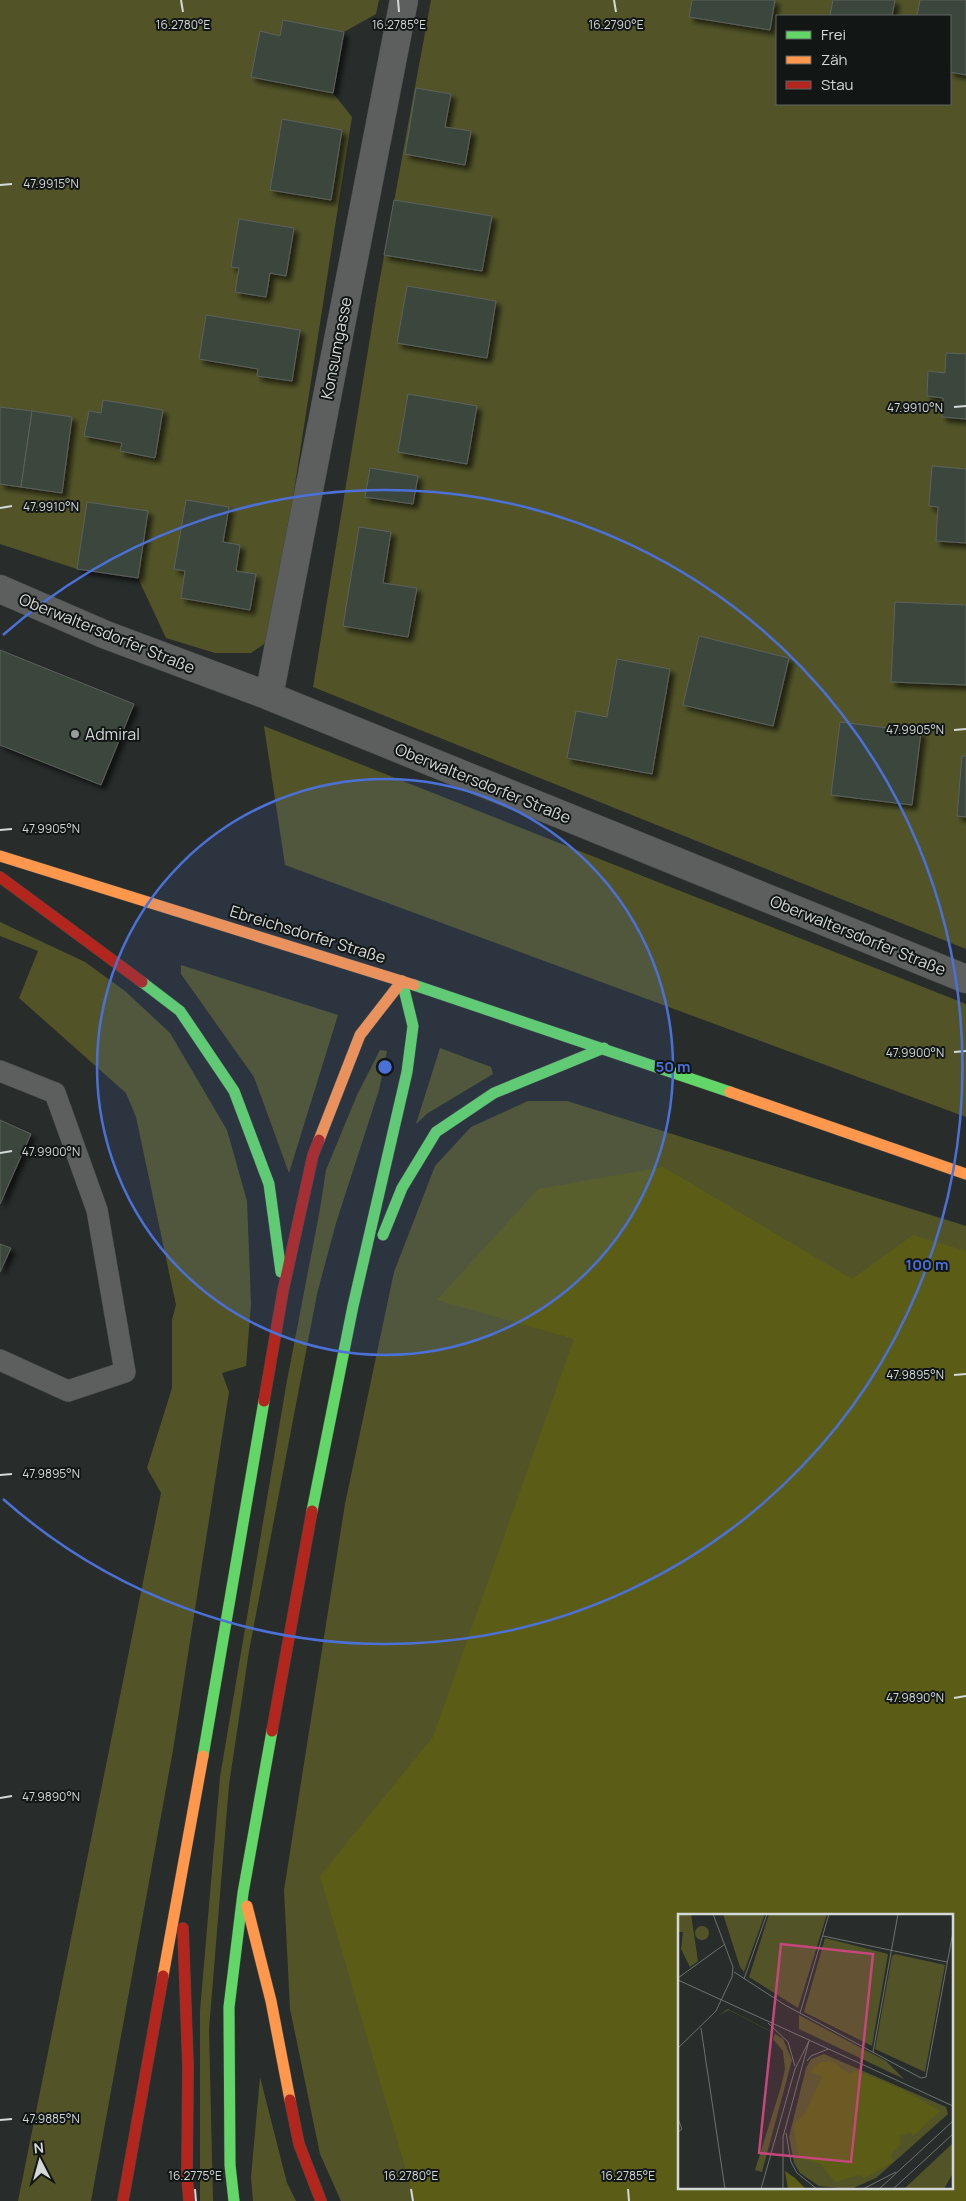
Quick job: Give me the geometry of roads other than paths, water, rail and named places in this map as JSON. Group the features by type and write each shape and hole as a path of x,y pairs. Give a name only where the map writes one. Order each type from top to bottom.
{"main road":[{"name":"Ebreichsdorfer Straße","path":"0,856 402,981 604,1048 966,1174"},
{"path":"0,877 180,1011 234,1091 269,1184 283,1291"},
{"path":"123,2201 146,2063 182,1879 283,1291 313,1155 360,1035 402,981"},
{"path":"234,2201 230,2164 229,2007 244,1893 300,1573 353,1306 407,1072 413,1026 402,981"},
{"path":"353,1306 402,1188 436,1132 494,1093 604,1048"},
{"path":"182,1879 188,2066 187,2175 189,2201"},
{"path":"244,1893 271,2001 299,2144 321,2201"}],"street":[{"name":"Konsumgasse","path":"269,696 404,0"},
{"name":"Oberwaltersdorfer Straße","path":"0,589 106,635 269,696 966,979"}],"lane":[{"path":"0,1071 55,1093 97,1210 125,1372 68,1391 0,1360"}],"place":[{"name":"Admiral","path":"75,734"}]}
